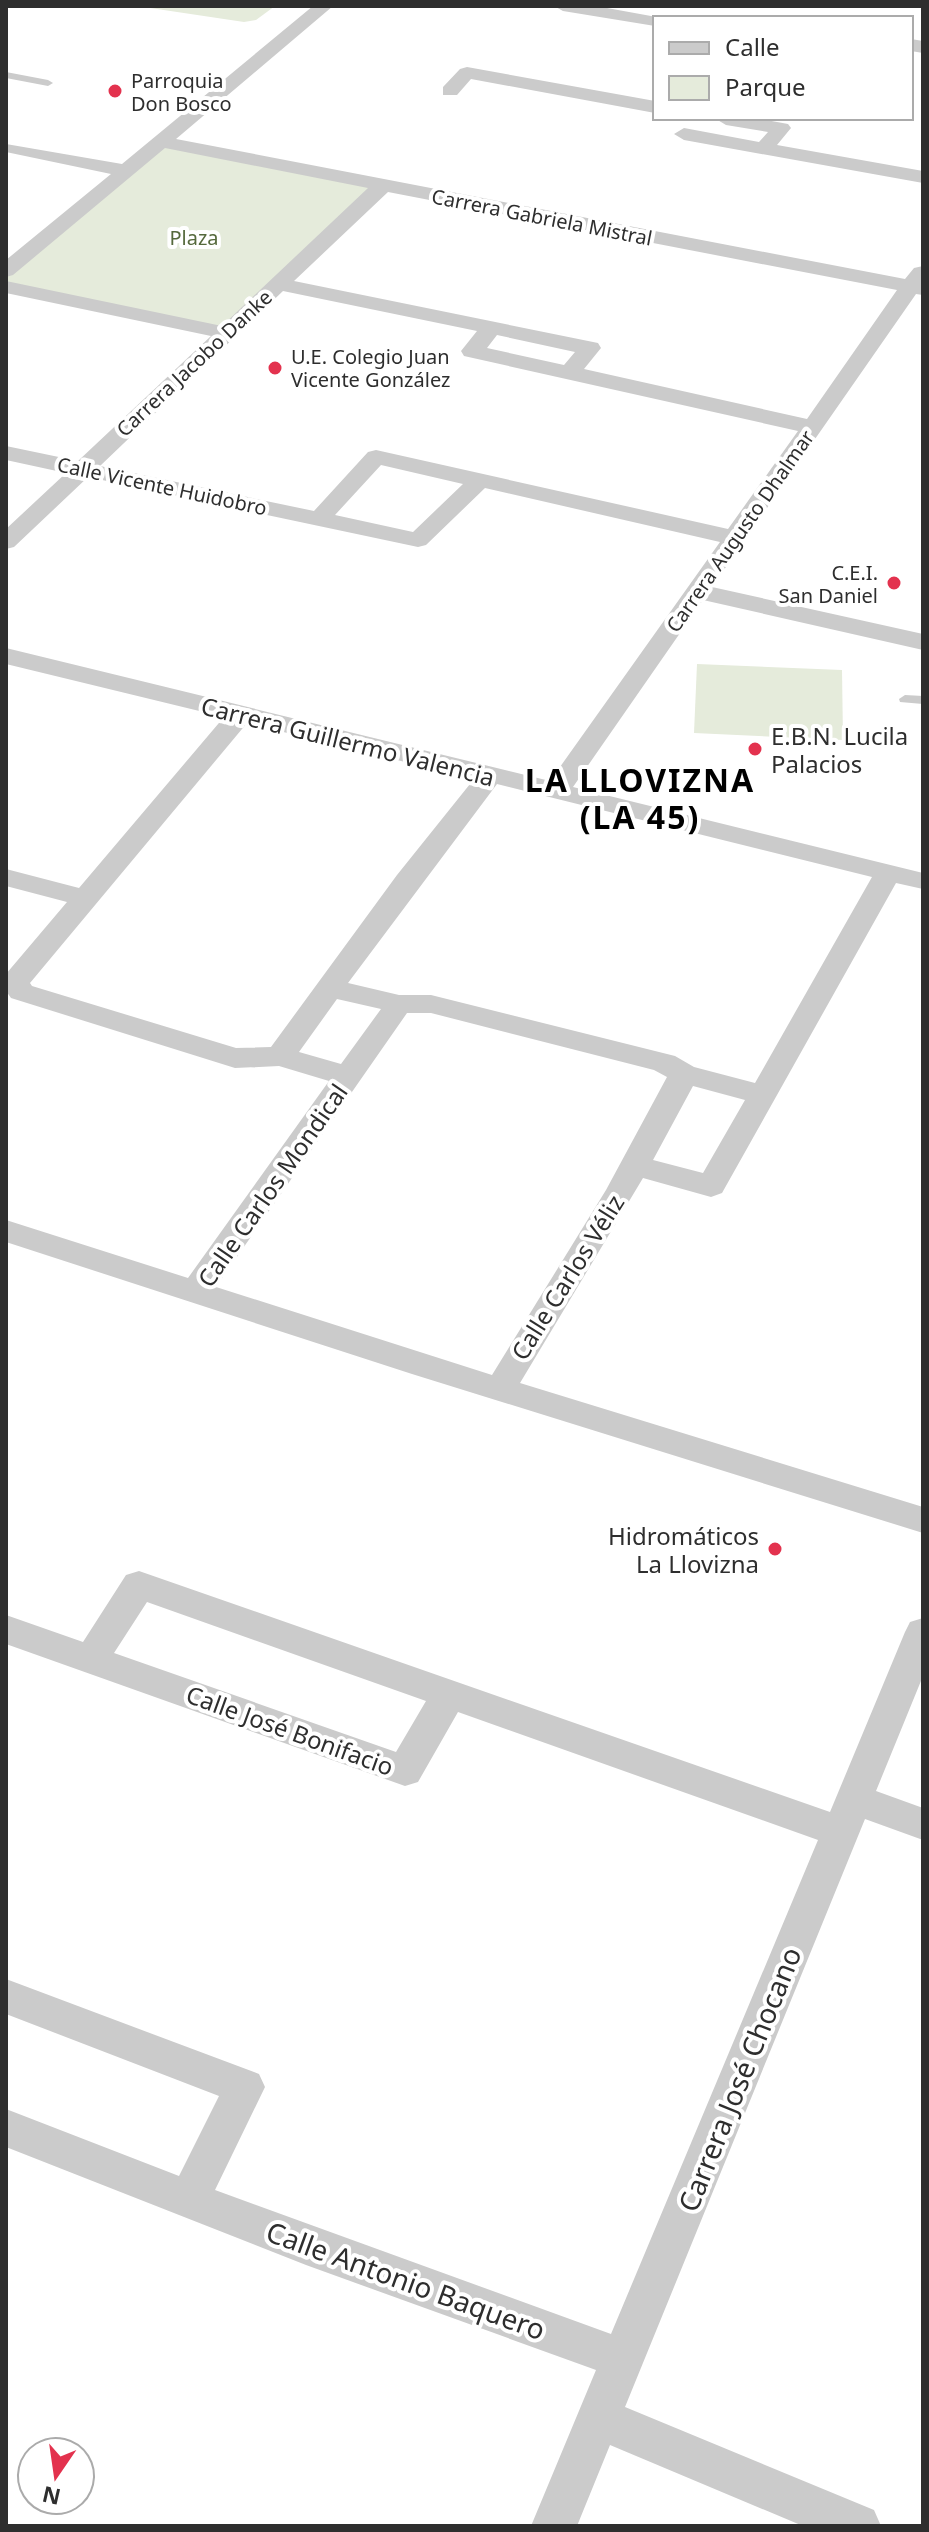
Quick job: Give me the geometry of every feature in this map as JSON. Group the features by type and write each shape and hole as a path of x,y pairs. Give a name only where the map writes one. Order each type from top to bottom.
{"street":[{"path":"6,271 324,6"},
{"path":"563,6 626,11 653,20"},
{"path":"477,96 450,91 467,73 653,107"},
{"path":"529,105 547,87"},
{"path":"696,120 684,134 923,177"},
{"path":"732,120 781,128 764,148"},
{"name":"Carrera Gabriela Mistral","path":"162,142 382,186 919,282"},
{"path":"12,148 127,171"},
{"name":"Carrera Jacobo Danke","path":"6,542 382,186"},
{"name":"Carrera Augusto Dhalmar","path":"556,792 919,282"},
{"path":"278,284 590,348 569,373"},
{"path":"11,294 225,333"},
{"path":"492,328 472,351 813,427"},
{"name":"Calle Vicente Huidobro","path":"6,453 418,540 480,480"},
{"path":"319,519 376,457 735,538"},
{"path":"698,591 923,642"},
{"name":"Carrera Guillermo Valencia","path":"6,656 923,881"},
{"path":"10,980 85,898 240,715"},
{"path":"280,1056 490,776"},
{"path":"635,1165 711,1186 888,873"},
{"path":"7,880 85,898"},
{"name":"Calle Carlos Mondical","path":"10,980 21,992 235,1058 280,1056 348,1076"},
{"path":"330,988 399,1004 431,1004 664,1063 684,1074 761,1094"},
{"name":"Calle Carlos Mondical","path":"195,1293 399,1004"},
{"name":"Calle Carlos Véliz","path":"500,1389 635,1165 684,1074"},
{"path":"6,1231 923,1520"},
{"path":"91,1659 139,1585 449,1694 847,1816 923,1824"},
{"name":"Calle José Bonifacio","path":"6,1629 405,1771 449,1694"},
{"name":"Carrera José Chocano","path":"554,2526 923,1632"},
{"path":"6,1996 244,2087 189,2199"},
{"name":"Calle Antonio Baquero","path":"6,2128 306,2245 623,2359"},
{"path":"598,2418 858,2526"}],"lane":[{"path":"6,75 48,83"},
{"path":"905,699 923,700"}],"green space":[{"path":"137,6 275,6 256,20 244,22"},
{"name":"Plaza","path":"162,142 382,186 225,333 6,287 6,271"},
{"path":"697,664 842,670 843,740 694,733"}],"place":[{"name":"Parroquia Don Bosco","path":"115,91"},
{"name":"U.E. Colegio Juan Vicente González","path":"275,368"},
{"name":"C.E.I. San Daniel","path":"894,583"},
{"name":"E.B.N. Lucila Palacios","path":"755,749"},
{"name":"Hidromáticos La Llovizna","path":"775,1549"}],"district":[{"name":"LA LLOVIZNA (LA 45)","path":"640,798"}]}
